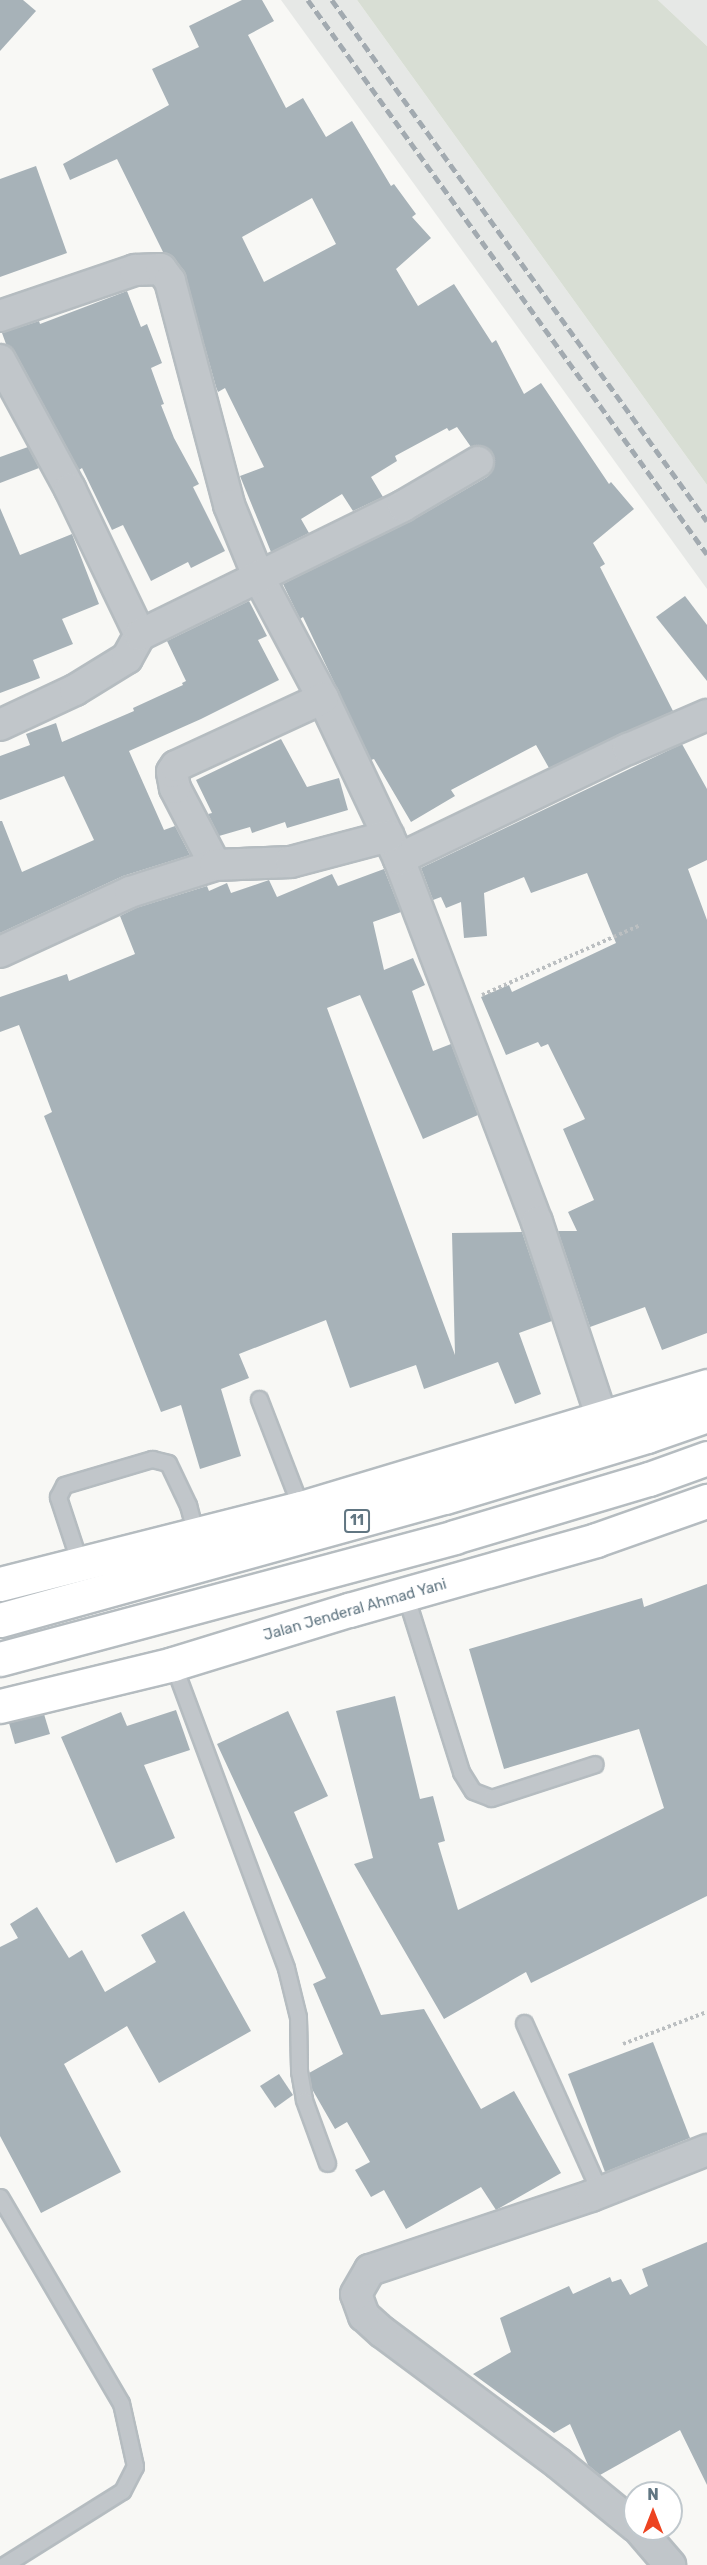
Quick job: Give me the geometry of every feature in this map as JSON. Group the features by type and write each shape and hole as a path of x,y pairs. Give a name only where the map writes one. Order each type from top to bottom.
{"main road":[{"path":"0,1584 301,1508 707,1386"},
{"name":"11","path":"0,1620 445,1497 647,1436 707,1415"},
{"path":"0,1659 454,1537 648,1479 707,1458"},
{"name":"Jalan Jenderal Ahmad Yani","path":"0,1706 173,1664 405,1594 596,1540 707,1501"}],"street":[{"path":"0,316 135,270 161,269 170,281 181,313 230,505 258,576 323,698 394,847 537,1221 602,1418"},
{"path":"0,360 70,489 140,635"},
{"path":"0,725 75,690 127,658 140,635 404,506 477,462"},
{"path":"214,864 175,788 172,771 176,766 323,698"},
{"path":"0,952 130,892 214,864 268,864 394,847 707,715"},
{"path":"623,2516 558,2463 382,2332 364,2316 356,2294 370,2270 600,2192 707,2150"},
{"path":"649,2541 670,2565"}],"lane":[{"path":"259,1399 301,1508"},
{"path":"80,1564 58,1497 64,1485 152,1459 168,1463 188,1505 196,1534"},
{"path":"405,1594 461,1772 472,1791 491,1798 595,1764"},
{"path":"173,1664 286,1968 298,2017 298,2071 304,2100 327,2163"},
{"path":"524,2023 600,2192"},
{"path":"0,2197 121,2403 135,2466 122,2491 4,2565"}],"path":[{"path":"456,1006 640,925"},
{"path":"623,2044 707,2012"}],"shaded area":[{"path":"281,0 357,0 707,485 707,589"},
{"path":"357,0 658,0 707,46 707,485"},
{"path":"658,0 707,0 707,46"}],"building":[{"path":"0,0 23,0 36,11 0,51"},
{"path":"242,0 262,0 274,21 248,35 286,108 303,98 326,137 352,121 391,186 394,184 416,214 412,217 431,238 396,269 418,306 454,284 492,343 496,340 524,394 541,383 609,484 611,482 634,509 593,543 605,564 600,567 673,711 549,768 536,745 451,790 455,796 411,822 374,759 371,760 303,617 300,619 283,584 411,521 487,477 493,470 493,454 486,447 471,447 457,427 449,431 447,428 395,456 397,461 371,477 383,497 353,511 342,494 301,519 309,533 271,552 240,476 264,467 225,388 218,392 184,271 174,258 163,252 117,159 70,180 63,164 169,105 152,69 199,47 189,26","holes":["312,198 336,244 264,282 242,237"]},
{"path":"36,166 67,253 0,277 0,179"},
{"path":"127,291 141,327 147,324 162,363 151,368 164,404 161,405 174,438 199,484 193,487 225,551 191,568 188,562 151,581 123,525 112,530 82,468 79,470 15,352 6,344 2,333 39,321 40,324"},
{"path":"28,447 39,468 0,483 0,457"},
{"path":"0,508 20,555 72,534 99,604 62,619 73,644 33,660 40,678 0,693"},
{"path":"685,596 707,625 707,681 656,617"},
{"path":"249,601 267,636 258,640 279,680 201,719 129,751 164,830 175,826 190,855 123,876 0,933 0,821 2,821 22,872 94,840 64,776 0,800 0,756 30,745 26,734 56,723 62,742 134,711 133,708 183,685 182,683 186,681 167,641"},
{"path":"281,739 307,787 339,778 348,810 287,828 285,822 252,833 250,827 219,836 208,814 212,813 196,780"},
{"path":"682,744 707,789 707,860 688,869 707,920 707,1333 662,1350 645,1307 590,1327 558,1231 577,1231 568,1212 594,1200 563,1129 585,1119 548,1044 541,1047 538,1042 506,1055 481,997 509,985 512,992 616,943 587,873 531,893 524,877 484,893 487,936 464,938 461,902 446,908 441,897 433,900 421,868"},
{"path":"384,869 401,912 373,922 384,970 413,958 425,985 412,991 433,1051 451,1044 478,1115 423,1139 360,995 327,1008 455,1355 452,1233 522,1232 552,1321 519,1333 541,1394 515,1404 498,1362 424,1389 416,1365 350,1388 326,1320 239,1354 249,1378 221,1389 241,1456 200,1469 181,1405 161,1412 44,1116 52,1112 19,1025 0,1032 0,997 67,974 69,981 135,954 120,916 136,908 207,886 209,891 227,883 231,893 269,880 277,897 332,874 338,886"},
{"path":"707,1584 707,1896 531,1983 526,1972 444,2019 354,1864 373,1858 336,1711 395,1696 420,1799 433,1796 445,1841 438,1843 458,1910 664,1808 639,1729 504,1769 469,1649 642,1598 644,1607"},
{"path":"176,1710 190,1750 144,1765 175,1838 116,1863 61,1737 121,1712 127,1726"},
{"path":"288,1711 328,1796 294,1812 381,2015 424,2009 481,2109 514,2091 561,2173 496,2210 481,2187 406,2229 384,2190 371,2197 355,2170 370,2162 347,2122 335,2129 312,2089 309,2073 343,2054 313,1984 326,1978 217,1744"},
{"path":"44,1714 50,1734 15,1744 9,1723"},
{"path":"37,1907 69,1958 82,1950 105,1992 156,1962 141,1935 184,1911 251,2031 159,2083 127,2026 64,2064 121,2172 41,2213 0,2136 0,1947 18,1938 10,1924"},
{"path":"653,2042 690,2138 605,2172 568,2074"},
{"path":"279,2074 293,2095 275,2108 260,2086"},
{"path":"707,2242 707,2485 680,2430 600,2475 588,2465 570,2424 554,2433 473,2374 511,2352 500,2318 569,2286 573,2294 610,2277 612,2282 621,2279 630,2295 648,2286 642,2269"}],"railway":[{"path":"308,0 707,554"},
{"path":"332,0 707,521"}]}
